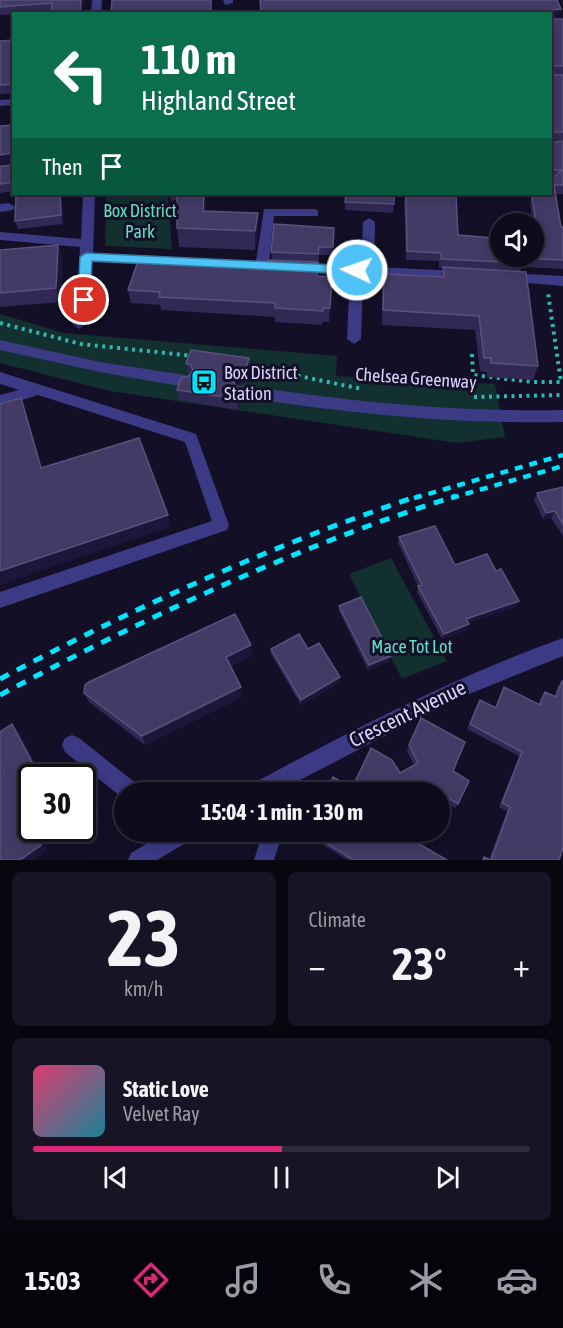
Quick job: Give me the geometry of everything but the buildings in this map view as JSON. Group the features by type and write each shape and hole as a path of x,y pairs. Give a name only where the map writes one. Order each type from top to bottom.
{"street":[{"path":"79,324 84,300 89,195"},
{"path":"262,265 268,212 314,213"},
{"path":"354,339 369,222"},
{"path":"0,236 60,243 87,250 262,265 563,281"},
{"path":"0,345 100,367 185,381"},
{"path":"0,378 191,438 221,525 0,600"},
{"path":"0,400 37,390"},
{"path":"243,391 335,406 408,414 497,418 563,416"},
{"name":"Crescent Avenue","path":"277,782 424,704 486,675 563,647"},
{"path":"72,745 118,782"},
{"path":"138,860 163,842"},
{"path":"264,860 270,842"}],"path":[{"path":"472,354 473,375 561,382 547,280"},
{"path":"0,323 81,344 202,357"},
{"path":"160,359 163,352"},
{"name":"Chelsea Greenway","path":"244,364 365,390"},
{"name":"Chelsea Greenway","path":"470,398 563,395"}],"green space":[{"name":"Box District Park","path":"106,195 168,197 172,249 105,246"},
{"path":"0,314 64,333 337,356 336,376 495,384 505,437 457,443 110,391 0,363"},
{"name":"Mace Tot Lot","path":"391,558 447,661 402,679 349,574"}],"railway":[{"path":"414,498 563,455"},
{"path":"451,498 563,466"},
{"path":"0,679 153,602 205,579 310,535 418,496"},
{"path":"0,695 167,611 281,560 338,537 456,496"}],"place":[{"name":"Box District Station","path":"204,382"}],"route":[{"path":"84,300 86,257 110,256 357,270"}]}
